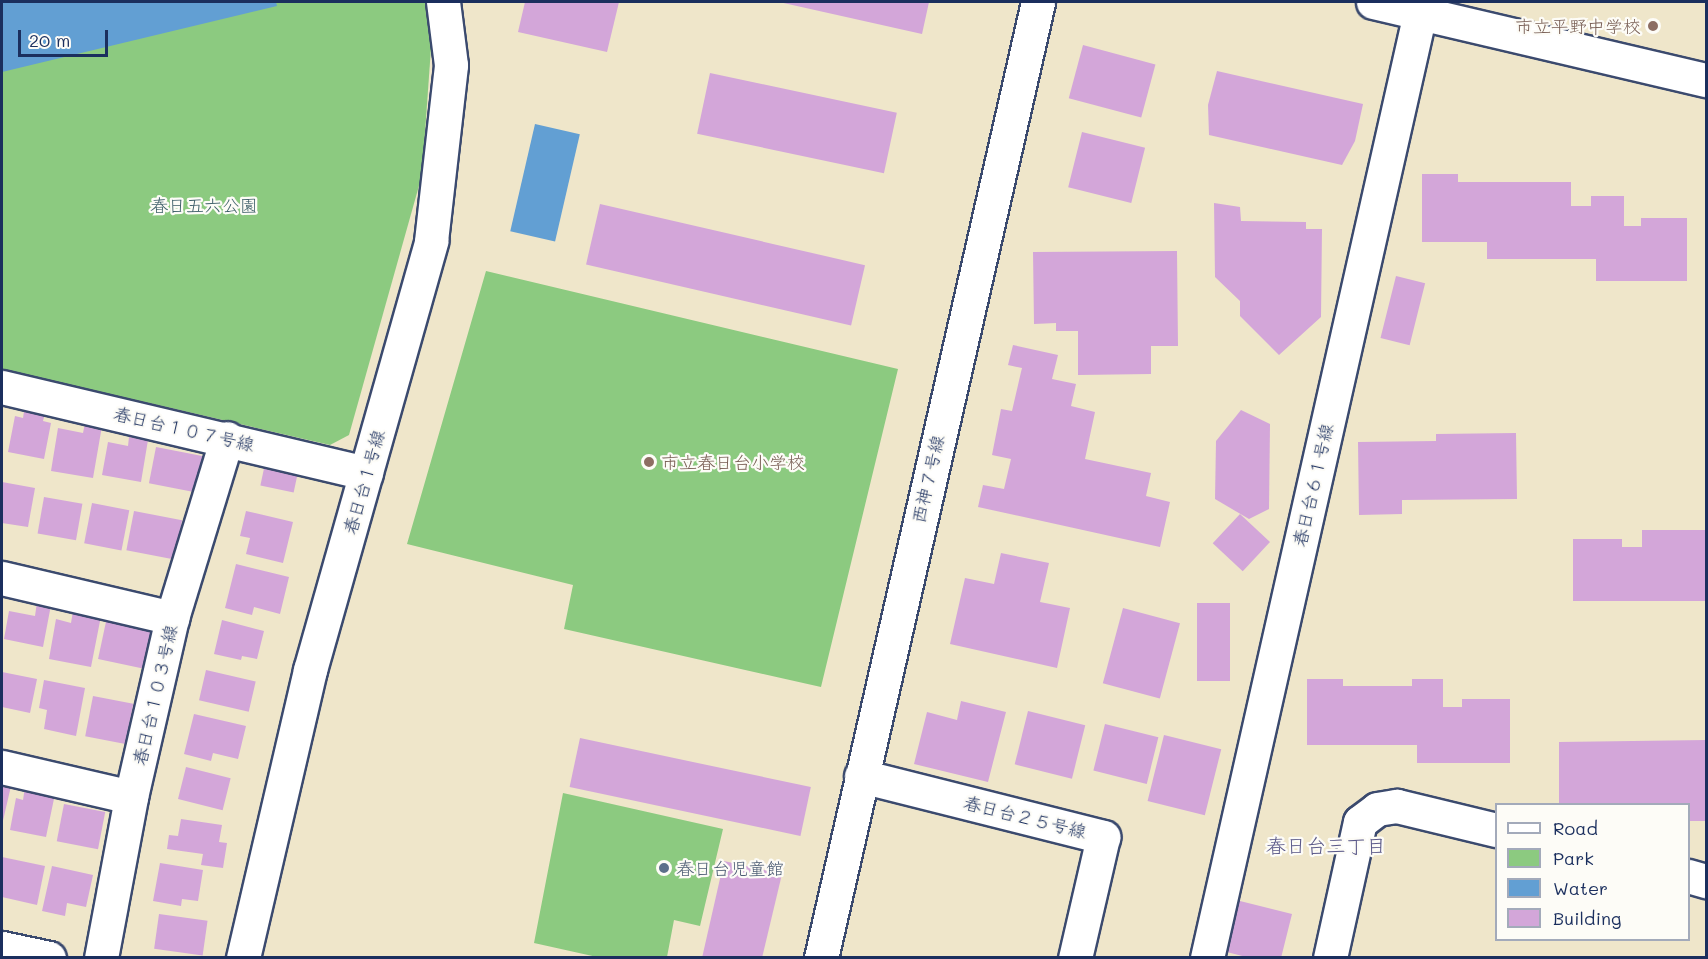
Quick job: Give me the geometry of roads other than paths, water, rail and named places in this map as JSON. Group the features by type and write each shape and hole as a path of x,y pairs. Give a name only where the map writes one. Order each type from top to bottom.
{"street":[{"name":"春日台１号線","path":"243,957 310,670 432,241 451,65 442,2"},
{"name":"西神７号線","path":"821,957 1038,2"},
{"path":"1373,2 1707,80"},
{"name":"春日台６１号線","path":"1207,957 1420,13"},
{"name":"春日台１０７号線","path":"2,387 227,438 366,473"},
{"name":"春日台１０３号線","path":"101,957 131,797 172,618 227,438"},
{"path":"2,578 172,618"},
{"path":"2,767 131,797"},
{"name":"春日台２５号線","path":"861,776 1103,837 1075,957"},
{"path":"1330,957 1360,822 1377,809 1397,806 1495,830"},
{"path":"1690,876 1707,880"},
{"path":"2,948 50,957"}],"water":[{"path":"2,2 276,2 277,6 2,72"},
{"path":"535,124 580,134 555,242 510,231"}],"place":[{"name":"市立平野中学校","path":"1653,26"},
{"name":"市立春日台小学校","path":"649,462"},
{"name":"春日台児童館","path":"664,868"}],"district":[{"name":"春日台三丁目","path":"1326,845"}],"park label":[{"name":"春日五六公園","path":"204,205"}]}
